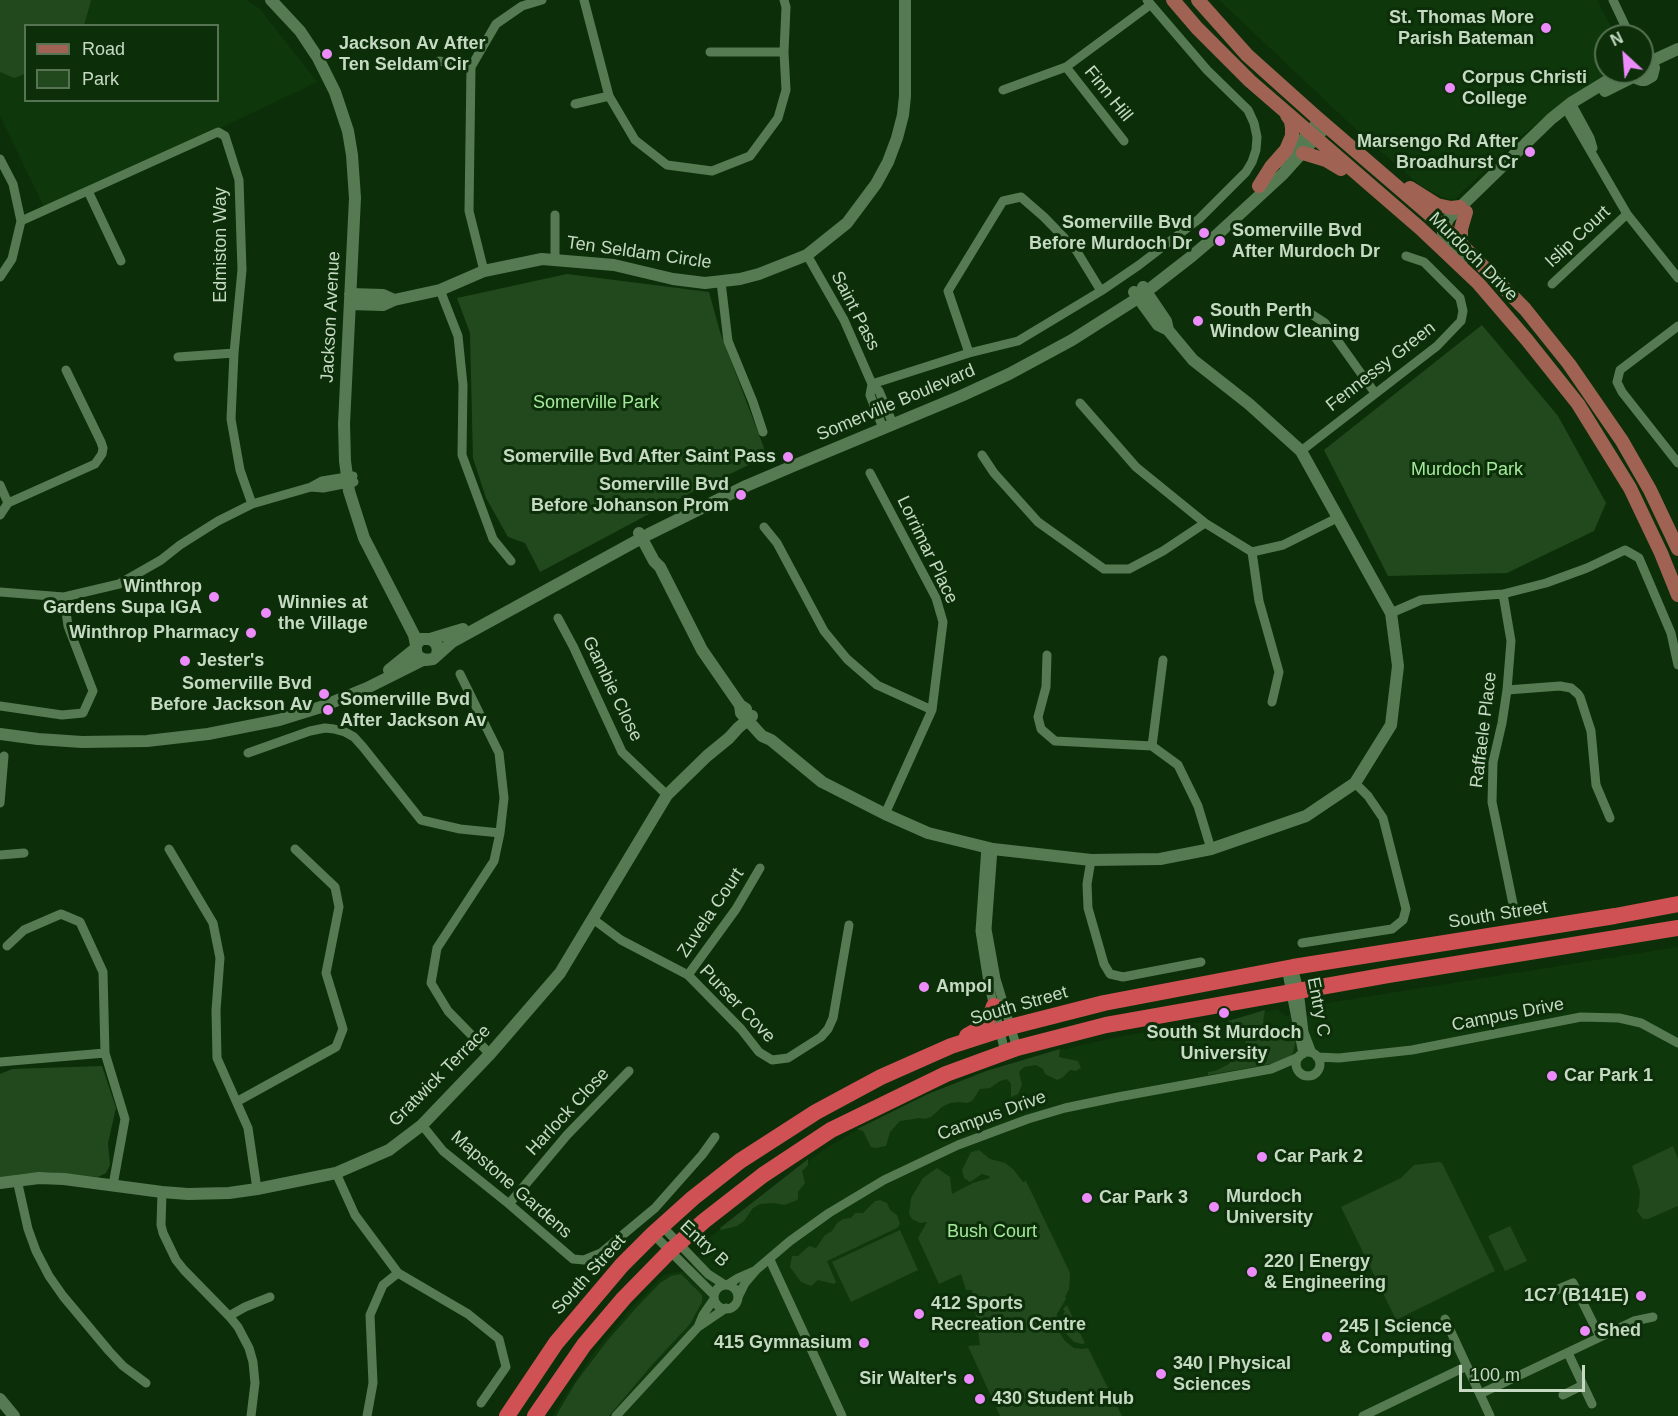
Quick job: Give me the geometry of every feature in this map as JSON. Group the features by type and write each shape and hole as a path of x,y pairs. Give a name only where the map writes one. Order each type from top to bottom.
{"highway":[{"path":"1615,916 1650,902 1678,896"},
{"name":"South Street","path":"507,1416 556,1343 622,1265 693,1198 740,1161 816,1112 881,1077 951,1046 1005,1028 1104,1003 1290,968 1678,904"},
{"path":"535,1416 584,1345 624,1298 704,1221 740,1192 831,1130 925,1083 1011,1050 1106,1025 1295,991 1678,928"},
{"path":"951,1046 981,1028 994,1006"}],"main road":[{"name":"Murdoch Drive","path":"1173,0 1225,57 1312,136 1421,229 1478,283 1551,369 1578,404 1630,488 1678,595"},
{"name":"Murdoch Drive","path":"1198,0 1247,55 1444,226 1525,309 1590,392 1622,441 1645,480 1678,549"},
{"path":"1259,186 1271,167 1286,150 1292,136 1291,121 1283,110"},
{"path":"1303,153 1326,160 1394,206"},
{"path":"1382,172 1437,205 1463,209 1461,243"}],"street":[{"name":"Jackson Avenue","path":"271,0 289,17 311,46 330,81 345,121 355,182 350,423 351,479 355,511 364,538 414,635 418,651"},
{"name":"Jackson Avenue","path":"281,0 305,29 329,66 353,128 361,188 353,299"},
{"path":"484,271 469,211 471,67 496,24 522,6 542,0"},
{"path":"584,0 609,96 635,140 667,165 712,171 750,156 778,118 786,90 784,52 786,7 784,0"},
{"name":"Ten Seldam Circle","path":"353,299 383,295 394,300 440,290 484,271 542,259 614,265 673,279 705,283 759,274 807,255 847,223 876,184 888,162 903,115 905,96 905,0"},
{"path":"1613,0 1624,24"},
{"path":"873,384 969,353 1018,341 1101,291 1198,219 1246,172 1256,150 1257,137 1248,110 1207,70 1148,2 1065,67 1003,90"},
{"path":"1654,57 1678,49"},
{"path":"710,52 784,52"},
{"path":"1654,58 1678,56"},
{"path":"439,61 471,67"},
{"name":"Finn Hill","path":"1065,67 1124,141"},
{"path":"1421,229 1454,224 1463,209 1570,108 1611,84"},
{"path":"575,104 609,96"},
{"path":"1570,108 1590,138 1595,156 1627,214 1678,278"},
{"name":"Somerville Boulevard","path":"1140,292 1259,186 1324,123"},
{"name":"Edmiston Way","path":"21,221 218,132 225,136 239,180 242,270 234,353 231,419 240,470 252,504"},
{"name":"Somerville Boulevard","path":"0,734 38,740 82,742 156,740 219,732 279,720 321,707 367,688 418,651 422,639 468,627 644,533 789,460 887,423 1057,342 1140,292 1219,233 1303,153 1312,136"},
{"path":"0,159 13,184 21,221 12,259 0,277"},
{"path":"88,191 120,261"},
{"path":"969,353 948,291 1003,201 1021,196 1044,217 1076,250 1101,291"},
{"name":"Islip Court","path":"1552,284 1627,214"},
{"path":"555,215 555,259"},
{"path":"1444,226 1443,232 1449,246 1478,283"},
{"name":"Saint Pass","path":"807,255 844,320 873,384 870,395 887,423"},
{"name":"Fennessy Green","path":"1301,451 1437,346 1457,326 1462,316 1462,302 1424,262 1406,256"},
{"path":"721,282 728,341 763,432"},
{"path":"440,290 458,336 463,385 462,455 493,539 511,561"},
{"path":"644,533 661,557 660,567 702,650 740,705 741,713 752,721 762,736 771,740 822,782 928,833 990,848 1091,860 1160,860 1211,849 1306,816 1355,783 1391,725 1398,666 1391,614 1301,451 1249,404 1193,360 1167,330 1166,321 1140,292"},
{"path":"1305,310 1324,323 1375,393"},
{"path":"1678,326 1620,370 1617,381 1622,392 1678,463"},
{"path":"178,357 234,353"},
{"path":"0,515 8,504 95,464 102,454 101,442 66,370"},
{"path":"1080,403 1136,467 1205,522 1252,552 1283,545 1337,518"},
{"path":"982,455 994,473 1038,522 1104,568 1129,569 1163,551 1205,522"},
{"name":"Lorrimar Place","path":"870,473 936,598 944,622 932,710 885,814"},
{"name":"Jackson Avenue","path":"351,479 369,535 401,598 429,638"},
{"path":"0,592 64,597 119,584 161,561 180,545 218,521 252,504 311,487 323,488 351,479"},
{"path":"0,486 8,504"},
{"path":"764,527 777,543 824,631 848,659 878,685 932,710"},
{"name":"Somerville Boulevard","path":"418,651 433,659 452,642 644,533"},
{"path":"1391,614 1421,600 1503,594 1546,584 1625,550 1639,558 1671,633 1678,665"},
{"path":"1252,552 1259,601 1279,672 1272,702"},
{"name":"Raffaele Place","path":"1503,594 1511,640 1507,690 1493,762 1492,802 1513,904"},
{"path":"0,706 62,715 83,712 93,691 68,626 64,597"},
{"name":"Gambie Close","path":"558,618 622,752 667,795"},
{"path":"429,638 438,646 437,654"},
{"name":"Somerville Boulevard","path":"0,727 75,736 131,736 174,734 231,724 269,716 333,695 386,672 418,651"},
{"path":"1047,655 1046,687 1038,717 1041,729 1054,741 1152,746 1178,765 1198,806 1211,849"},
{"path":"1152,746 1162,660"},
{"path":"460,674 499,753 504,798 494,861 436,948 431,983 448,1011 490,1054"},
{"path":"1507,690 1560,686 1571,688 1578,694 1591,731 1596,785 1610,818"},
{"name":"Gratwick Terrace","path":"0,1183 39,1178 64,1179 162,1192 207,1194 257,1190 336,1173 389,1150 422,1125 490,1054 560,974 667,795 707,756 729,738 741,734 752,721"},
{"path":"248,753 310,731 325,728 345,732 354,737 363,747 421,820 460,829 500,833"},
{"path":"0,803 4,756"},
{"path":"1302,943 1392,929 1403,920 1406,909 1383,818 1368,796 1355,783"},
{"path":"990,848 980,931 994,1006 1005,1028"},
{"path":"990,848 987,929 1011,1050"},
{"path":"169,849 213,923 220,958 216,1010 218,1058 248,1128 257,1190"},
{"path":"238,1101 336,1047 343,1029 326,974 339,907 335,887 295,849"},
{"path":"0,855 24,853"},
{"path":"1091,860 1088,908 1104,964 1110,974 1123,977 1201,962"},
{"name":"Zuvela Court","path":"688,975 736,909 760,868"},
{"path":"8,946 24,930 61,914 80,922 103,972 105,1053 125,1119 113,1185"},
{"name":"Purser Cove","path":"593,919 621,940 688,975 741,1029 759,1052 772,1060 788,1058 821,1038 828,1029 833,1018 849,925"},
{"name":"Entry C","path":"1290,968 1310,1057"},
{"name":"Campus Drive","path":"698,1327 718,1288 756,1270 790,1241 829,1213 919,1162 990,1132 1038,1116 1090,1102 1271,1069 1310,1057 1340,1058 1412,1050 1581,1017 1619,1018 1641,1023 1678,1043"},
{"path":"0,1062 105,1053"},
{"path":"1301,1074 1297,1066 1310,1057"},
{"name":"Campus Drive","path":"1271,1069 1294,1071 1310,1076 1318,1071 1310,1057"},
{"name":"Harlock Close","path":"509,1204 567,1135 629,1071"},
{"name":"Mapstone Gardens","path":"422,1125 443,1151 573,1259 584,1260 601,1253 655,1208 715,1137"},
{"path":"336,1173 355,1215 398,1273 468,1314 499,1339 506,1367 481,1403"},
{"path":"17,1180 28,1229 49,1276 109,1351 123,1366 146,1383"},
{"path":"162,1192 161,1225 169,1246 184,1270 229,1316 244,1337 253,1362 255,1383 251,1416"},
{"name":"Entry B","path":"658,1230 714,1297"},
{"name":"Entry B","path":"674,1248 726,1285"},
{"path":"770,1260 842,1416"},
{"name":"Campus Drive","path":"616,1416 698,1327 726,1308 733,1306 745,1283 756,1270"},
{"path":"367,1416 373,1383 370,1315 383,1285 398,1273"},
{"path":"1554,1291 1573,1283 1600,1337"},
{"path":"726,1285 736,1290 738,1297"},
{"path":"229,1316 244,1307 270,1297"},
{"path":"714,1297 718,1306 726,1308"},
{"path":"1480,1394 1634,1321 1653,1317"},
{"path":"1445,1320 1490,1416"},
{"path":"1568,1353 1592,1404"},
{"path":"1363,1416 1467,1366"},
{"path":"1563,1395 1583,1385"},
{"path":"0,1400 14,1416"},
{"path":"0,1410 5,1416"}],"shaded area":[{"path":"0,0 247,0 260,9 317,82 46,211 0,116"},
{"name":"Corpus Christi College","path":"1219,0 1597,0 1610,24 1594,24 1595,84 1562,104 1516,140 1454,200 1442,197 1421,186 1365,138"},
{"name":"Murdoch University","path":"1678,947 1678,1416 552,1416 595,1351 631,1308 663,1276 685,1271 697,1259 701,1244 823,1150 857,1130 945,1087 984,1072 1060,1050 1113,1038 1195,1023 1218,1023 1273,1010 1278,1010 1286,1016 1311,1011 1321,1004"}],"green space":[{"path":"0,0 91,0 84,24 24,24 24,74 14,78 0,72"},
{"name":"Somerville Park","path":"567,274 709,292 720,332 767,456 666,505 540,572 525,543 508,537 486,498 473,458 470,333 457,298"},
{"name":"Murdoch Park","path":"1482,325 1558,416 1606,503 1594,531 1507,573 1388,576 1324,450"},
{"path":"1265,1010 1263,1021 1267,1026 1288,1042 1296,1040 1293,1053 1275,1063 1208,1075 1208,1072 1229,1064 1232,1056 1243,1057 1248,1053 1245,1047 1246,1038 1234,1032 1228,1025 1228,1021"},
{"path":"1060,1049 1059,1057 1078,1061 1081,1068 1076,1071 1070,1070 1057,1080 1045,1074 1043,1069 1036,1065 1024,1067 1019,1072 1022,1085 1018,1094 1011,1097 1011,1084 1007,1079 1000,1081 990,1088 980,1089 972,1101 967,1103 950,1103 931,1117 900,1121 890,1132 886,1146 871,1147 863,1131 857,1129 928,1094 986,1071"},
{"path":"102,1066 116,1108 108,1143 110,1165 106,1173 98,1177 48,1172 0,1178 0,1074 12,1069"},
{"path":"1673,1146 1678,1159 1678,1206 1643,1219 1637,1211 1640,1191 1632,1166"},
{"name":"Bush Court","path":"979,1150 990,1159 1005,1163 1023,1182 1026,1181 1070,1273 1066,1299 1057,1314 1058,1330 1065,1341 1074,1348 1088,1348 1122,1416 1000,1416 968,1346 980,1345 972,1290 966,1290 961,1274 939,1284 918,1238 927,1222 920,1223 912,1219 909,1214 911,1198 923,1178 937,1168 950,1177 952,1194 973,1183 990,1178 982,1174 970,1182 964,1178 962,1170 971,1152"},
{"path":"808,1159 808,1165 802,1171 805,1183 798,1192 798,1199 784,1205 760,1204 753,1208 744,1221 737,1226 721,1230 720,1228"},
{"path":"1442,1163 1495,1271 1396,1320 1341,1207 1401,1178 1414,1165"},
{"path":"880,1200 887,1203 890,1210 897,1215 900,1224 897,1228 827,1261 836,1282 834,1284 818,1280 811,1286 801,1282 790,1267 792,1256 798,1256 809,1246 816,1248 837,1223 851,1218 855,1213 863,1213 875,1201"},
{"path":"1510,1226 1527,1261 1505,1271 1488,1236"},
{"path":"900,1230 918,1270 851,1302 832,1262"},
{"path":"681,1274 702,1295 702,1302 690,1324 609,1416 556,1416 576,1382 636,1308 660,1283 671,1276"},
{"path":"1067,1305 1085,1343 1074,1342 1064,1331 1061,1323 1065,1311 1063,1309"}],"place":[{"name":"St. Thomas More Parish Bateman","path":"1546,28"},
{"name":"Jackson Av After Ten Seldam Cir","path":"327,54"},
{"name":"Corpus Christi College","path":"1450,88"},
{"name":"Marsengo Rd After Broadhurst Cr","path":"1530,152"},
{"name":"Somerville Bvd Before Murdoch Dr","path":"1204,233"},
{"name":"Somerville Bvd After Murdoch Dr","path":"1220,241"},
{"name":"South Perth Window Cleaning","path":"1198,321"},
{"name":"Somerville Bvd After Saint Pass","path":"788,457"},
{"name":"Somerville Bvd Before Johanson Prom","path":"741,495"},
{"name":"Winthrop Gardens Supa IGA","path":"214,597"},
{"name":"Winnies at the Village","path":"266,613"},
{"name":"Winthrop Pharmacy","path":"251,633"},
{"name":"Jester's","path":"185,661"},
{"name":"Somerville Bvd Before Jackson Av","path":"324,694"},
{"name":"Somerville Bvd After Jackson Av","path":"328,710"},
{"name":"Ampol","path":"924,987"},
{"name":"South St Murdoch University","path":"1224,1013"},
{"name":"Car Park 1","path":"1552,1076"},
{"name":"Car Park 2","path":"1262,1157"},
{"name":"Car Park 3","path":"1087,1198"},
{"name":"Murdoch University","path":"1214,1207"},
{"name":"220 | Energy & Engineering","path":"1252,1272"},
{"name":"1C7 (B141E)","path":"1641,1296"},
{"name":"412 Sports Recreation Centre","path":"919,1314"},
{"name":"Shed","path":"1585,1331"},
{"name":"245 | Science & Computing","path":"1327,1337"},
{"name":"415 Gymnasium","path":"864,1343"},
{"name":"340 | Physical Sciences","path":"1161,1374"},
{"name":"Sir Walter's","path":"969,1379"},
{"name":"430 Student Hub","path":"980,1399"}]}
